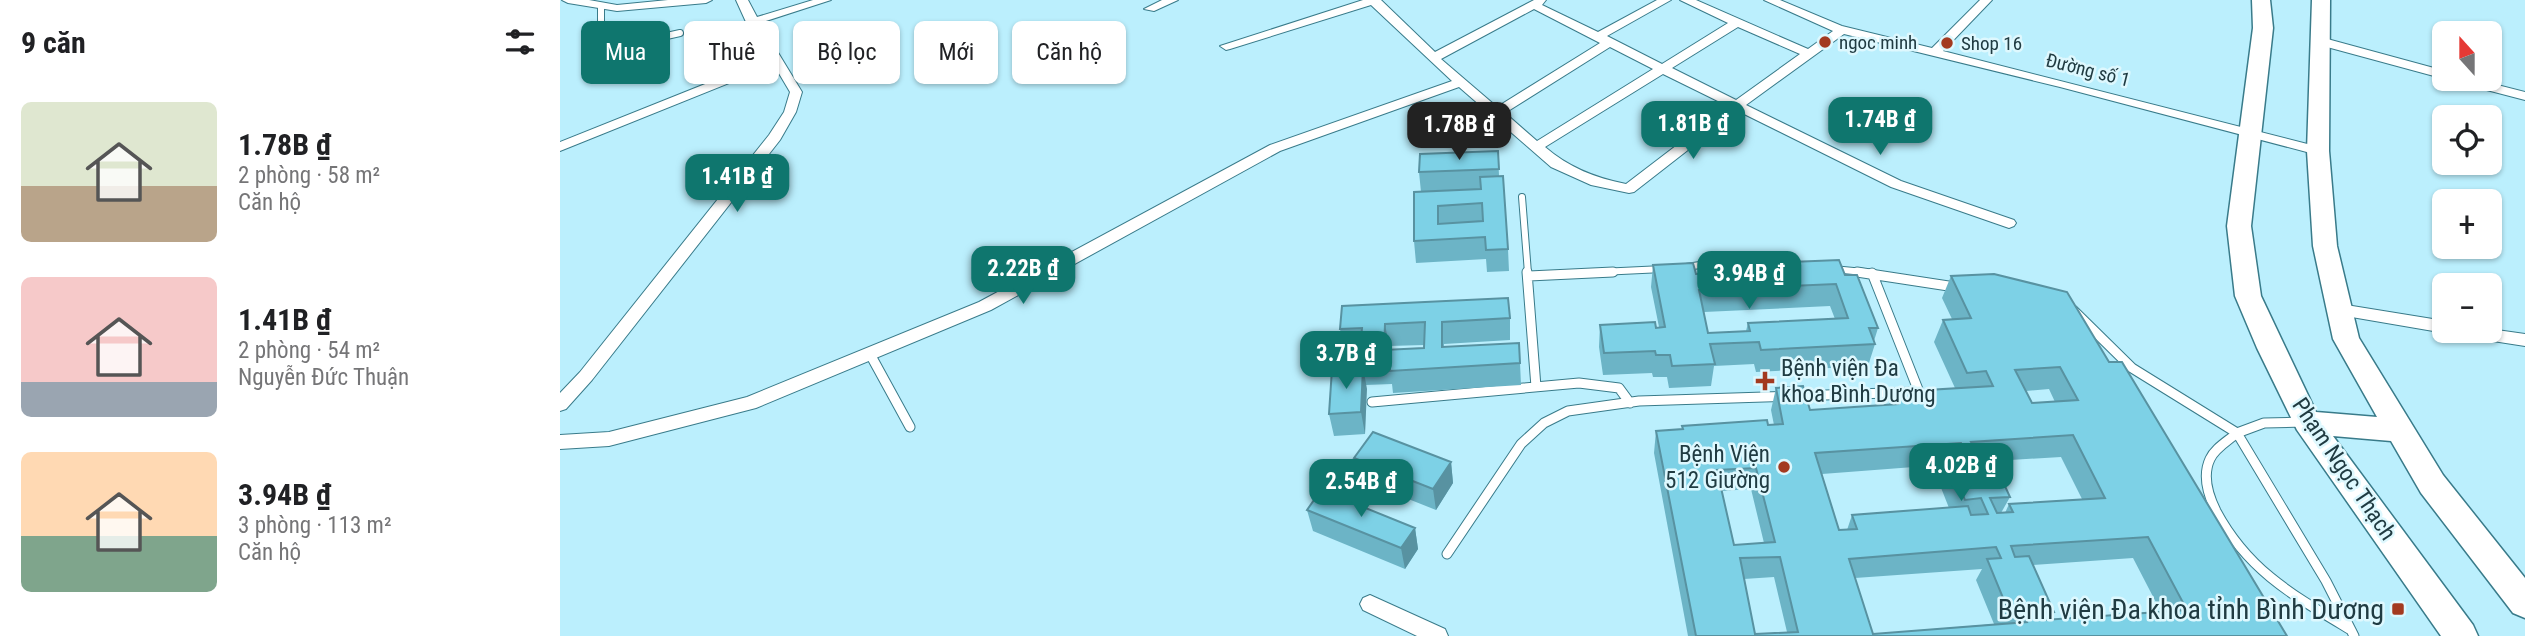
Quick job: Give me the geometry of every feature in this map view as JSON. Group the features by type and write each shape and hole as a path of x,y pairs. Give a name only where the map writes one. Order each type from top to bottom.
{"main road":[{"name":"Phạm Ngọc Thạch","path":"2261,0 2263,28 2239,226 2248,296 2270,348 2307,422 2461,636"},
{"path":"2321,0 2318,151 2325,246 2346,339 2432,484 2525,603"},
{"path":"2307,422 2399,430"}],"street":[{"path":"568,0 617,8 706,0"},
{"path":"742,0 752,21"},
{"path":"755,21 825,0"},
{"path":"1150,9 1172,0"},
{"path":"1226,46 1374,0 1399,27 1556,164 1596,182 1629,189 1736,106 1842,30"},
{"path":"1496,113 1665,0"},
{"path":"1686,0 1810,54"},
{"name":"Đường số 1","path":"1770,0 1842,30 2249,131 2318,151"},
{"path":"1934,53 1986,0"},
{"path":"1435,57 1539,3 1602,40 1896,184 2009,223"},
{"path":"1536,147 1736,23"},
{"path":"2320,41 2432,71"},
{"path":"560,404 586,376 775,137 790,112 796,92 779,61"},
{"path":"560,442 609,439 750,403 985,306 1275,148 1461,82"},
{"path":"560,147 716,84"},
{"path":"2502,90 2525,96"},
{"path":"2340,310 2432,325"},
{"path":"2502,336 2525,340"},
{"path":"1370,604 1438,636"}],"lane":[{"path":"601,7 600,26 604,43 609,49 680,33"},
{"path":"1522,197 1530,276 1536,387"},
{"path":"1530,276 1653,271 1714,263 1774,265"},
{"path":"1823,268 1962,288"},
{"path":"1447,554 1521,444 1535,428 1555,417 1582,409 1630,403 1829,393 1919,392 1872,273"},
{"path":"2060,304 2076,312 2118,356 2151,380 2237,433 2326,581 2353,633"},
{"path":"870,354 910,427"},
{"path":"1373,402 1579,383 1619,388 1630,403"},
{"path":"2307,422 2264,423 2237,433 2212,456 2206,475 2210,497 2224,529 2245,557 2273,583 2353,633"}],"building":[{"path":"1498,151 1499,169 1419,172 1420,154"},
{"path":"1503,176 1508,249 1486,250 1485,237 1414,241 1414,192 1481,189 1480,177","holes":["1482,203 1483,221 1438,224 1438,206"]},
{"path":"1839,260 1845,275 1857,275 1878,328 1869,328 1875,344 1761,350 1759,342 1710,344 1715,364 1672,366 1670,355 1656,355 1655,351 1604,353 1600,325 1655,322 1656,328 1665,327 1653,265 1693,263 1696,274 1724,273 1722,265","holes":["1836,284 1848,318 1748,323 1750,331 1708,333 1699,290"]},
{"name":"Bệnh Viện 512 Giường","path":"1994,274 2067,292 2109,362 2122,362 2287,636 1696,636 1656,431 1683,429 1682,426 1767,420 1768,425 1783,424 1776,388 1803,386 1810,410 1898,404 1894,392 1993,386 1986,371 1967,373 1943,320 1971,318 1951,276","holes":["2060,367 2078,400 2032,403 2015,370","2073,435 2105,498 2009,504 2013,512 1997,513 1990,498 2010,497 1988,449 1975,449 1971,442","1961,443 1966,452 1946,453 1965,500 1981,498 1988,514 1971,515 1968,506 1852,515 1857,529 1839,530 1815,453","1756,468 1775,542 1734,545 1717,470","2148,537 2187,610 2044,620 2041,613 2054,612 2029,556 2015,557 2011,546","1996,547 2001,558 1987,559 2010,615 2024,614 2027,622 1873,634 1849,559","1780,557 1798,632 1755,634 1740,558"]},
{"path":"1508,298 1510,318 1442,322 1442,347 1519,343 1520,363 1390,371 1390,361 1359,363 1362,328 1340,329 1342,306","holes":["1425,322 1424,348 1384,350 1385,324"]},
{"path":"1363,367 1361,412 1329,414 1332,369"},
{"path":"1373,432 1451,462 1433,489 1354,458"},
{"path":"1321,490 1415,528 1401,548 1307,510"}],"place":[{"name":"ngoc minh","path":"1825,42"},
{"name":"Shop 16","path":"1947,43"},
{"name":"Bệnh viện Đa khoa Bình Dương","path":"1765,381"},
{"name":"Bệnh Viện 512 Giường","path":"1784,467"},
{"name":"Bệnh viện Đa khoa tỉnh Bình Dương","path":"2398,609"}]}
